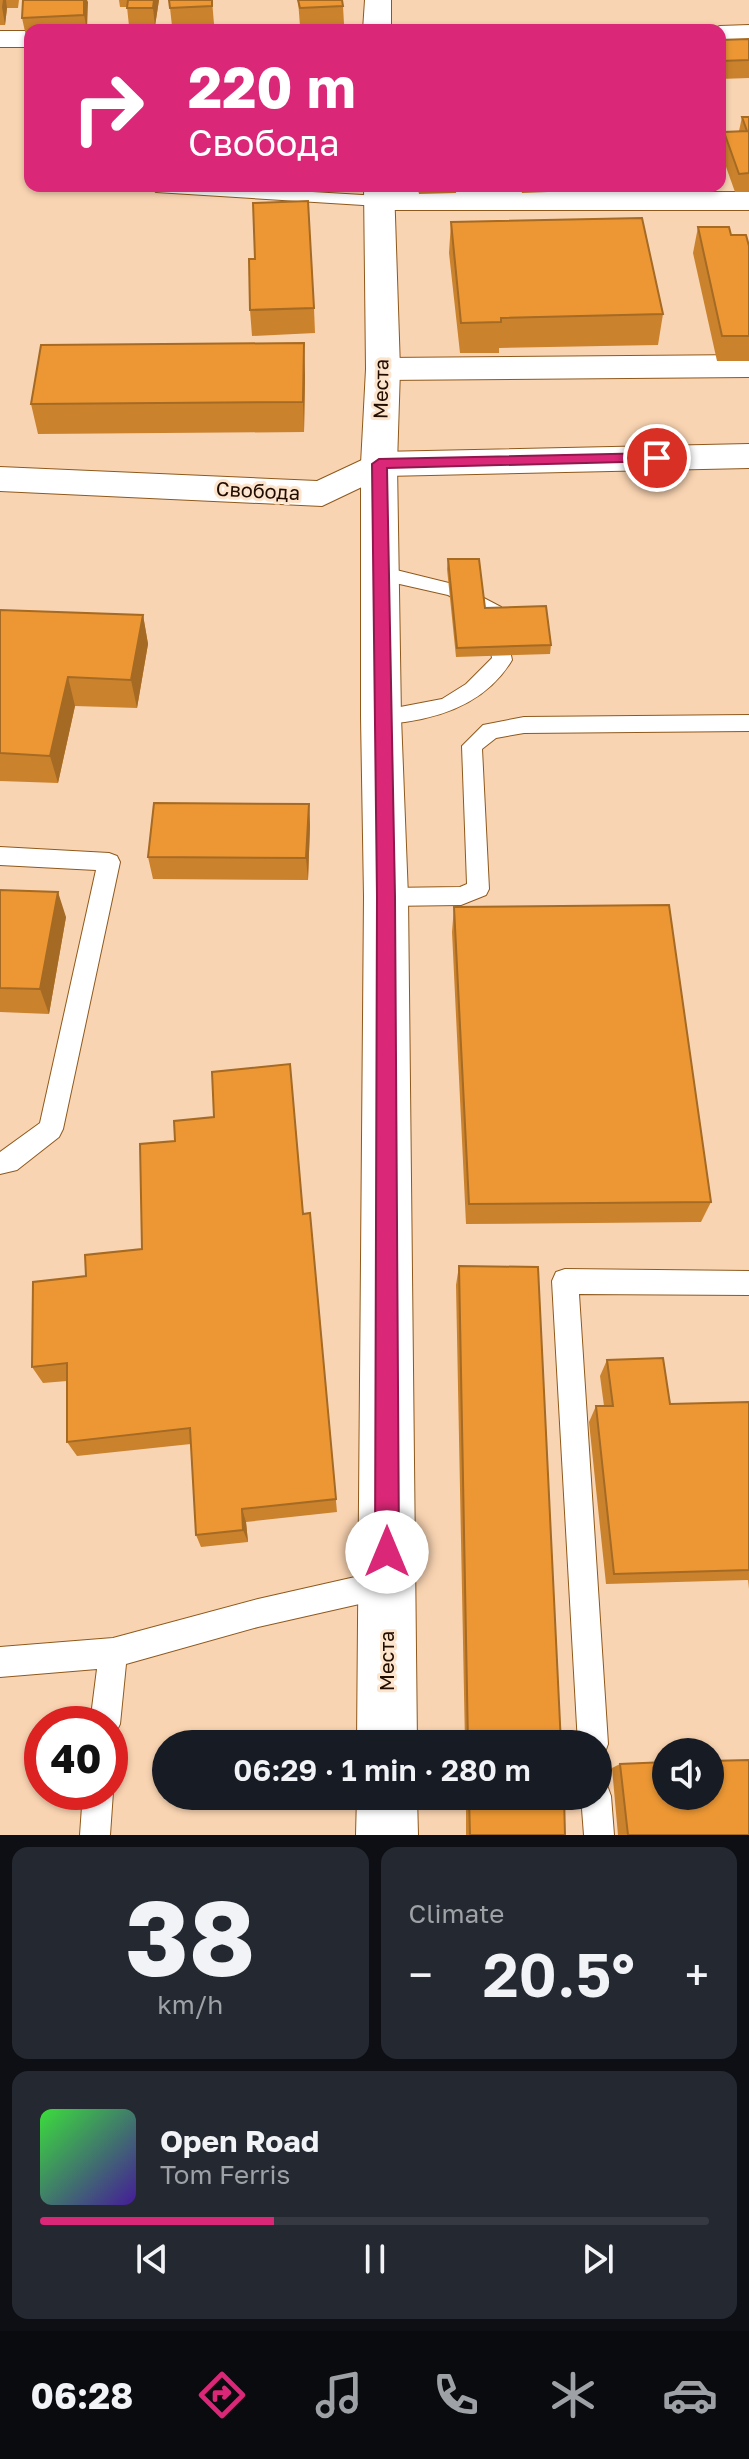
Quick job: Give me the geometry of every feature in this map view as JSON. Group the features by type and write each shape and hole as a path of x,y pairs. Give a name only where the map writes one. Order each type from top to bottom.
{"street":[{"path":"377,24 378,0"},
{"path":"726,34 749,33"},
{"path":"0,39 24,39"},
{"path":"379,193 749,201"},
{"name":"Места","path":"379,193 383,369 379,464 381,717 386,897 387,1730"},
{"path":"383,369 749,366"},
{"name":"Свобода","path":"0,479 322,494 379,464 749,456"},
{"path":"387,1810 387,1835"}],"lane":[{"path":"342,192 379,193"},
{"path":"380,573 456,590 477,598 494,612 502,660 478,687 443,710 381,717"},
{"path":"386,897 461,896 478,889 472,746 490,731 524,725 749,723"},
{"path":"0,856 109,862 51,1129 8,1162 0,1163"},
{"path":"592,1730 565,1281 749,1283"},
{"path":"0,1662 113,1653 258,1613 387,1584"},
{"path":"107,1706 113,1653"},
{"path":"95,1835 97,1810"},
{"path":"597,1810 599,1835"}],"building":[{"path":"23,0 84,0 84,15 22,18"},
{"path":"128,0 154,0 153,8 127,8"},
{"path":"169,0 212,0 212,6 170,8"},
{"path":"298,0 342,0 343,6 300,8"},
{"path":"749,39 749,60 726,61 726,40"},
{"path":"742,117 749,117 749,173 739,174 726,132 747,131"},
{"path":"308,201 314,308 250,310 249,259 255,259 253,203"},
{"path":"642,218 663,314 501,318 501,322 461,323 451,222"},
{"path":"698,227 729,227 731,235 746,235 749,246 749,336 722,336"},
{"path":"304,343 303,402 31,404 41,345"},
{"path":"448,559 479,559 485,608 546,606 551,645 457,648"},
{"path":"0,610 143,615 131,680 68,677 50,756 0,753"},
{"path":"154,803 309,804 306,858 148,857"},
{"path":"0,890 58,892 40,989 0,988"},
{"path":"669,905 711,1202 469,1204 454,907"},
{"path":"290,1064 303,1214 310,1213 336,1499 242,1509 243,1530 196,1535 190,1428 67,1442 67,1363 32,1367 33,1282 86,1276 85,1255 142,1249 140,1144 175,1141 174,1121 214,1117 212,1072"},
{"path":"459,1266 538,1267 560,1730 468,1730"},
{"path":"663,1358 670,1404 749,1402 749,1570 614,1574 596,1406 613,1406 607,1360"},
{"path":"749,1760 749,1835 628,1835 620,1764 652,1763 652,1810 724,1810 724,1761"},
{"path":"469,1810 564,1810 565,1835 470,1835"}],"route":[{"path":"387,1552 386,897 379,464 657,458"}]}
